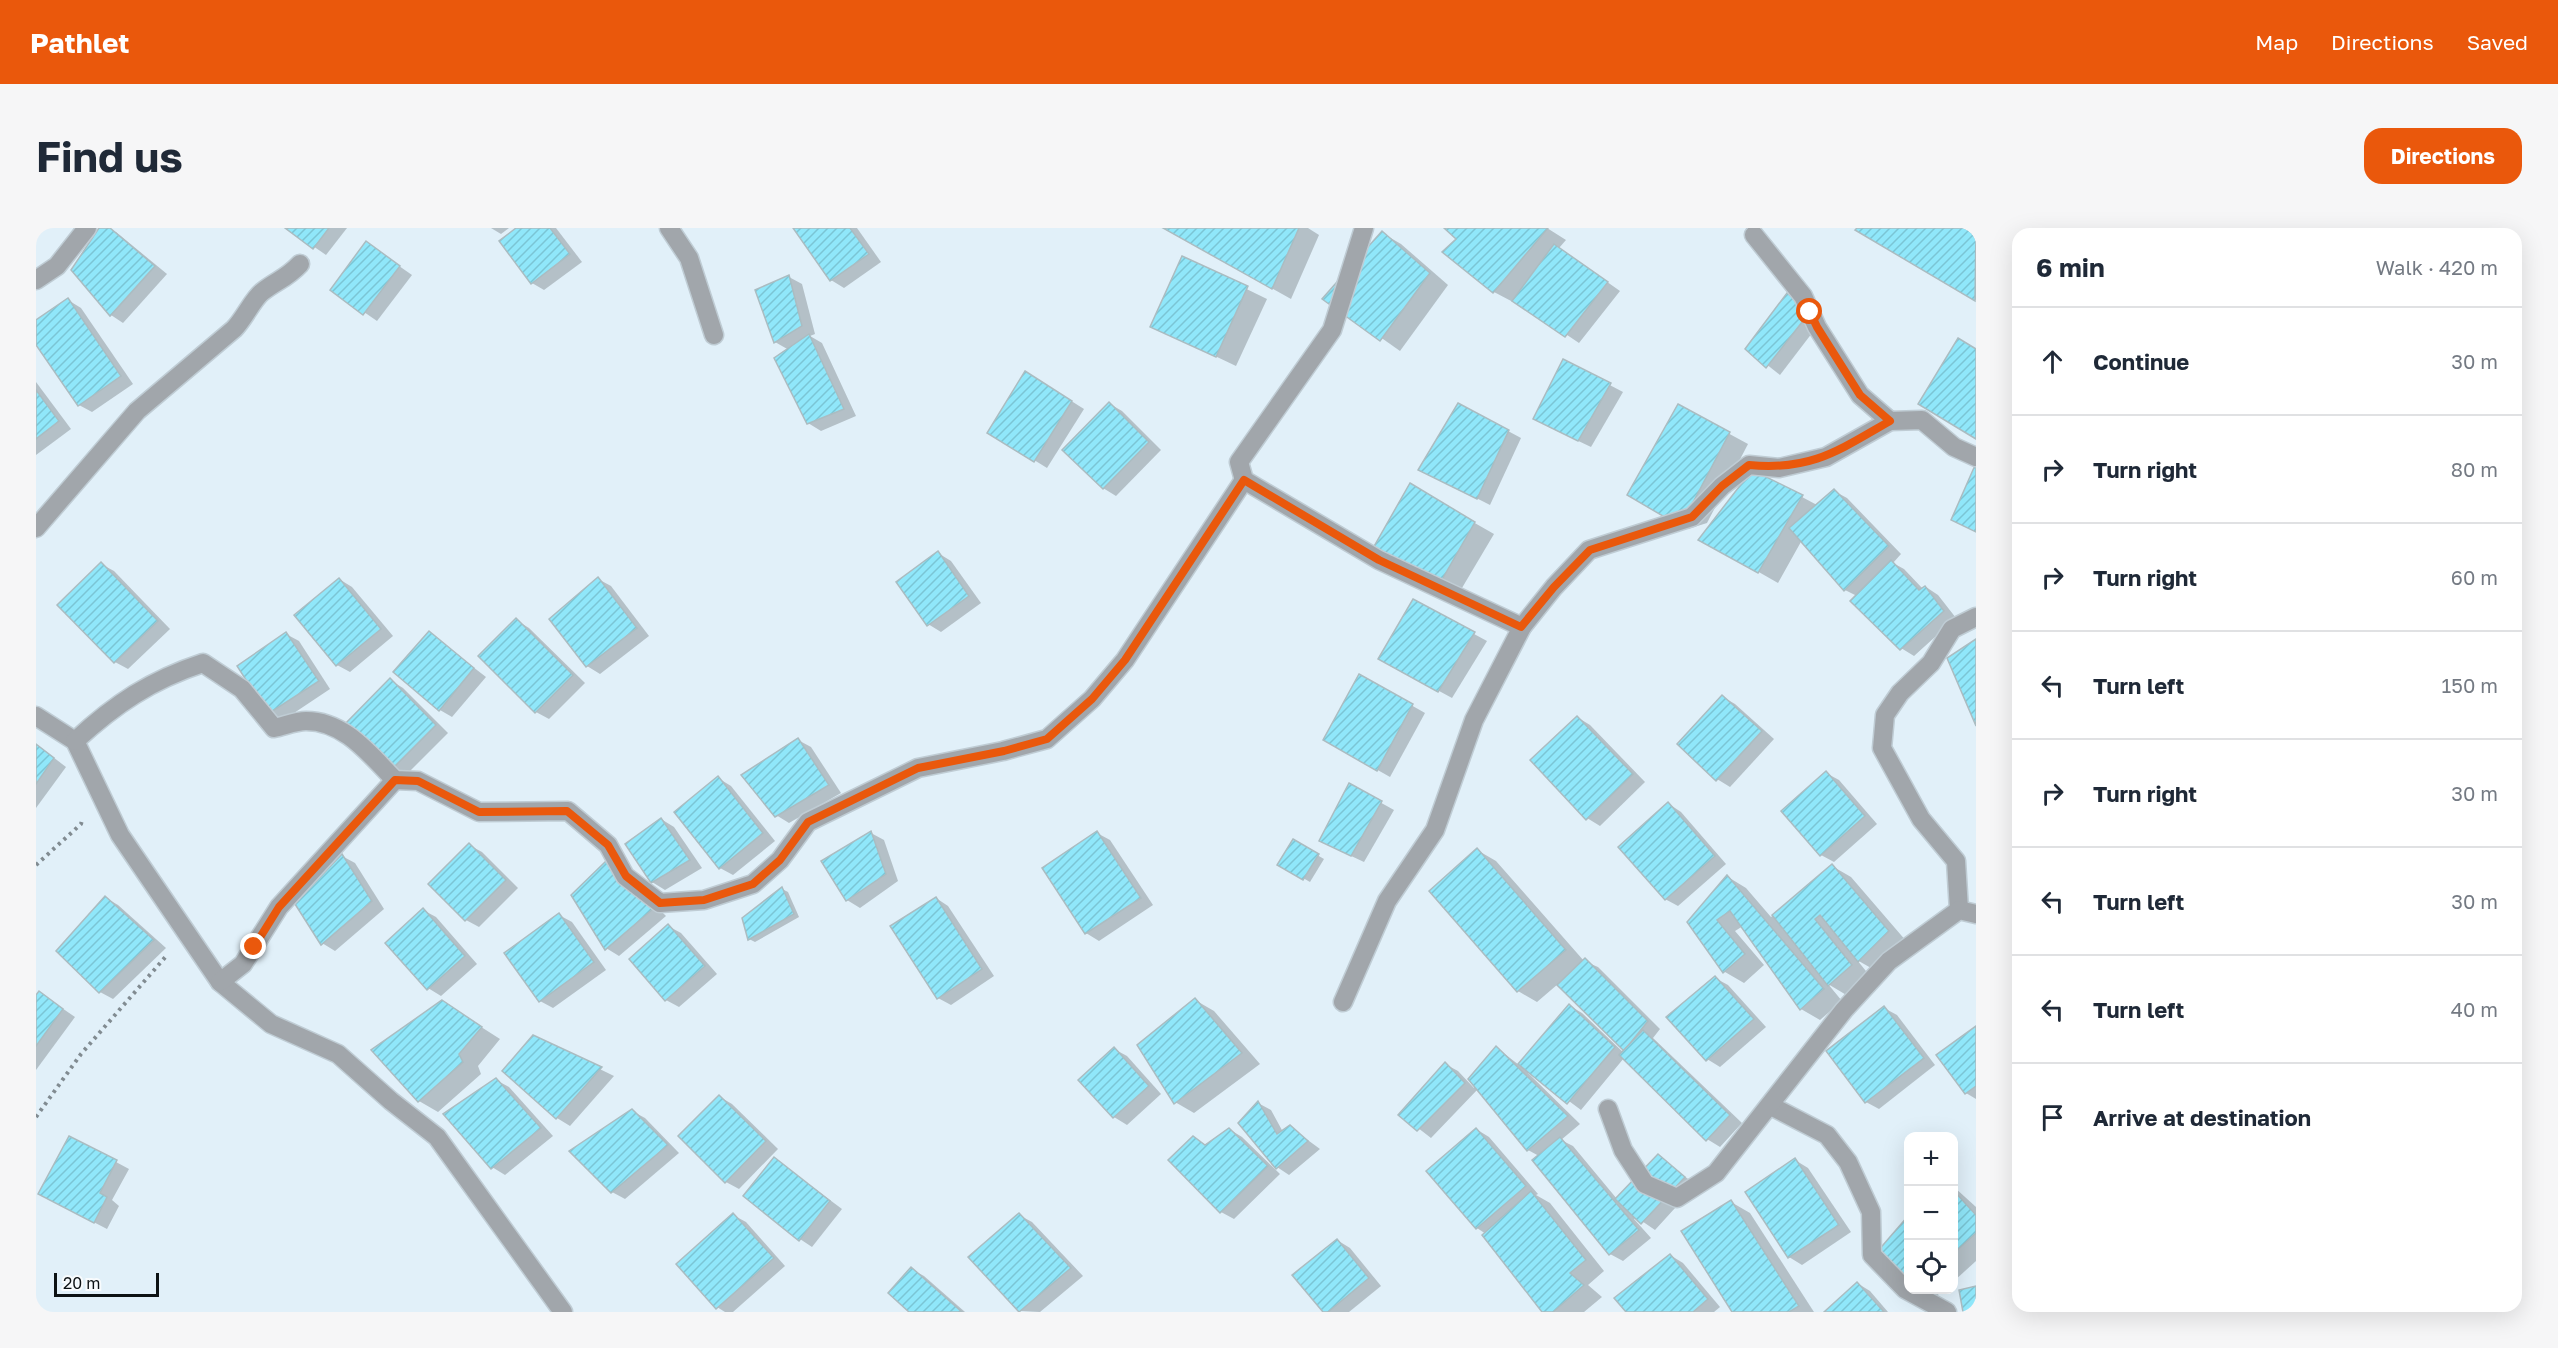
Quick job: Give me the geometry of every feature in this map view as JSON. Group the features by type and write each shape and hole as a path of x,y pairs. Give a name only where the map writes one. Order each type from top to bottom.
{"street":[{"path":"36,280 57,266 87,228"},
{"path":"669,228 689,258 714,335"},
{"path":"1364,228 1332,330 1239,462 1244,480 1379,560 1521,627"},
{"path":"1754,235 1803,296 1817,327 1860,395 1890,421"},
{"path":"36,528 137,411 234,329 246,317 261,292 286,279 300,264"},
{"path":"1343,1002 1387,901 1435,830 1474,720 1521,627 1554,587 1590,550 1692,517 1722,486 1749,465 1779,468 1826,457 1890,421 1922,420 1954,447 1976,458"},
{"path":"75,741 106,712 166,675 203,663 242,689 273,728 305,721 328,724 351,737 395,780 418,781 479,812 567,811 608,845 626,876 660,903 704,900 753,884 780,860 808,822 918,768 1004,751 1047,739 1092,699 1125,660 1244,480"},
{"path":"1608,1109 1623,1150 1645,1184 1677,1198 1716,1173 1772,1106 1844,1010 1889,961 1967,912 1956,861 1921,819 1882,747 1885,715 1900,693 1931,663 1952,629 1976,617"},
{"path":"36,716 75,741 120,835 220,982 272,1024 338,1054 391,1101 437,1137 563,1312"},
{"path":"220,982 243,964 279,907 395,780"},
{"path":"1772,1106 1827,1135 1848,1162 1871,1212 1872,1255 1905,1289 1947,1312"}],"path":[{"path":"36,865 81,824 95,782"},
{"path":"36,1117 81,1054 187,934"}],"building":[{"path":"99,228 110,228 155,266 110,316 71,270"},
{"path":"285,228 329,228 313,249"},
{"path":"516,228 550,228 570,254 531,284 499,241"},
{"path":"793,228 850,228 869,254 830,281"},
{"path":"1163,228 1299,228 1272,289"},
{"path":"1444,228 1548,228 1493,293 1442,252 1456,239"},
{"path":"1857,228 1976,228 1975,301 1855,230"},
{"path":"1382,231 1430,273 1380,341 1322,299"},
{"path":"366,241 400,266 363,315 330,290"},
{"path":"1554,244 1608,282 1565,337 1512,301"},
{"path":"1182,256 1248,286 1216,357 1150,327"},
{"path":"789,275 802,326 774,343 755,290"},
{"path":"1787,293 1810,312 1766,368 1745,349"},
{"path":"68,298 121,376 78,406 36,345 36,320"},
{"path":"809,334 844,409 807,424 774,358"},
{"path":"1958,338 1976,349 1976,439 1918,404"},
{"path":"1563,359 1611,383 1578,441 1533,419"},
{"path":"1025,371 1072,401 1034,462 987,433"},
{"path":"36,390 59,421 36,439"},
{"path":"1109,402 1149,442 1103,489 1062,450"},
{"path":"1458,403 1509,430 1477,499 1418,470"},
{"path":"1678,404 1730,432 1688,512 1668,519 1627,495"},
{"path":"1976,463 1976,532 1951,520"},
{"path":"1752,470 1803,495 1758,573 1698,540"},
{"path":"1410,483 1475,522 1440,583 1372,550"},
{"path":"1834,489 1889,546 1844,591 1789,528"},
{"path":"938,551 969,596 927,626 896,582"},
{"path":"1891,560 1919,590 1925,586 1944,611 1900,650 1850,601"},
{"path":"101,562 158,621 114,663 57,605"},
{"path":"598,577 637,628 586,667 549,619"},
{"path":"339,578 381,629 336,666 294,615"},
{"path":"1413,599 1475,632 1438,692 1378,659"},
{"path":"516,618 573,675 535,713 478,656"},
{"path":"429,631 474,668 439,711 393,672"},
{"path":"286,632 319,681 268,714 237,666"},
{"path":"1976,639 1976,726 1947,658"},
{"path":"1359,674 1413,704 1377,771 1323,740"},
{"path":"390,678 436,725 390,771 344,725"},
{"path":"1722,695 1762,731 1716,781 1677,744"},
{"path":"1577,716 1633,774 1586,820 1530,760"},
{"path":"798,738 829,785 775,817 741,775"},
{"path":"36,744 54,758 36,784"},
{"path":"1826,771 1865,816 1820,856 1781,811"},
{"path":"718,776 763,833 719,869 674,812"},
{"path":"1349,783 1382,801 1351,856 1319,841"},
{"path":"1668,802 1715,856 1665,900 1618,847"},
{"path":"661,818 690,860 651,883 625,844"},
{"path":"871,831 886,874 846,901 821,861"},
{"path":"1097,831 1141,898 1085,934 1042,868"},
{"path":"1293,839 1319,854 1303,880 1277,865"},
{"path":"469,843 506,880 465,921 428,884"},
{"path":"1477,848 1566,950 1517,992 1429,891"},
{"path":"342,854 372,901 321,945 295,904"},
{"path":"606,861 654,908 605,950 571,895"},
{"path":"1832,864 1889,931 1858,962 1820,915 1815,919 1852,965 1828,986 1772,915"},
{"path":"1727,875 1824,989 1800,1010 1730,911 1717,920 1745,954 1723,973 1687,922"},
{"path":"782,887 794,914 748,940 742,918"},
{"path":"105,896 154,940 99,993 56,951"},
{"path":"936,897 982,969 937,999 890,926"},
{"path":"423,908 465,956 427,990 385,943"},
{"path":"559,913 594,962 539,1002 504,953"},
{"path":"668,924 705,966 665,1001 629,959"},
{"path":"1585,958 1648,1021 1624,1051 1557,985"},
{"path":"1715,976 1754,1019 1706,1061 1666,1017"},
{"path":"39,991 63,1009 36,1046 36,995"},
{"path":"1195,998 1242,1053 1174,1104 1137,1045"},
{"path":"442,1000 482,1027 459,1054 463,1062 418,1102 371,1050"},
{"path":"1569,1004 1615,1047 1567,1104 1518,1064"},
{"path":"1884,1006 1924,1058 1865,1103 1826,1051"},
{"path":"1976,1026 1976,1086 1965,1094 1936,1055"},
{"path":"1643,1030 1730,1115 1706,1141 1619,1055"},
{"path":"533,1035 602,1067 556,1119 502,1071"},
{"path":"1496,1046 1568,1116 1527,1151 1468,1079"},
{"path":"1114,1047 1149,1086 1113,1118 1078,1080"},
{"path":"1445,1062 1465,1083 1417,1131 1398,1115"},
{"path":"496,1078 541,1128 491,1169 443,1114"},
{"path":"719,1095 766,1141 725,1183 678,1136"},
{"path":"1258,1101 1277,1134 1290,1125 1308,1141 1276,1169 1238,1123"},
{"path":"632,1109 668,1145 611,1193 569,1151"},
{"path":"1229,1128 1268,1166 1220,1213 1168,1160 1193,1136 1205,1145"},
{"path":"1476,1128 1526,1186 1476,1229 1426,1171"},
{"path":"69,1136 117,1160 100,1193 107,1197 94,1223 38,1194"},
{"path":"1560,1137 1639,1230 1609,1255 1532,1160"},
{"path":"1658,1154 1685,1177 1641,1224 1615,1199"},
{"path":"774,1157 830,1201 799,1241 743,1196"},
{"path":"1795,1158 1839,1225 1788,1258 1745,1192"},
{"path":"1531,1191 1586,1260 1570,1273 1584,1285 1553,1312 1542,1312 1482,1235"},
{"path":"1958,1195 1976,1215 1976,1233 1958,1249"},
{"path":"1731,1200 1799,1306 1789,1312 1732,1312 1681,1231"},
{"path":"733,1213 774,1258 716,1309 676,1264"},
{"path":"1019,1213 1071,1268 1019,1312 968,1257"},
{"path":"1904,1221 1904,1278 1877,1252"},
{"path":"1337,1239 1369,1278 1328,1312 1323,1312 1292,1275"},
{"path":"1670,1254 1708,1299 1693,1312 1626,1312 1614,1298"},
{"path":"911,1267 962,1312 909,1312 888,1293"},
{"path":"1857,1282 1884,1312 1824,1312"},
{"path":"1976,1286 1976,1312 1963,1312 1959,1290"}],"route":[{"path":"254,947 279,907 395,780 418,781 479,812 567,811 608,845 626,876 660,903 704,900 753,884 780,860 808,822 918,768 1004,751 1047,739 1092,699 1125,660 1244,480 1379,560 1521,627 1554,587 1590,550 1692,517 1722,486 1749,465 1779,468 1826,457 1890,421 1860,395 1810,312"}]}
